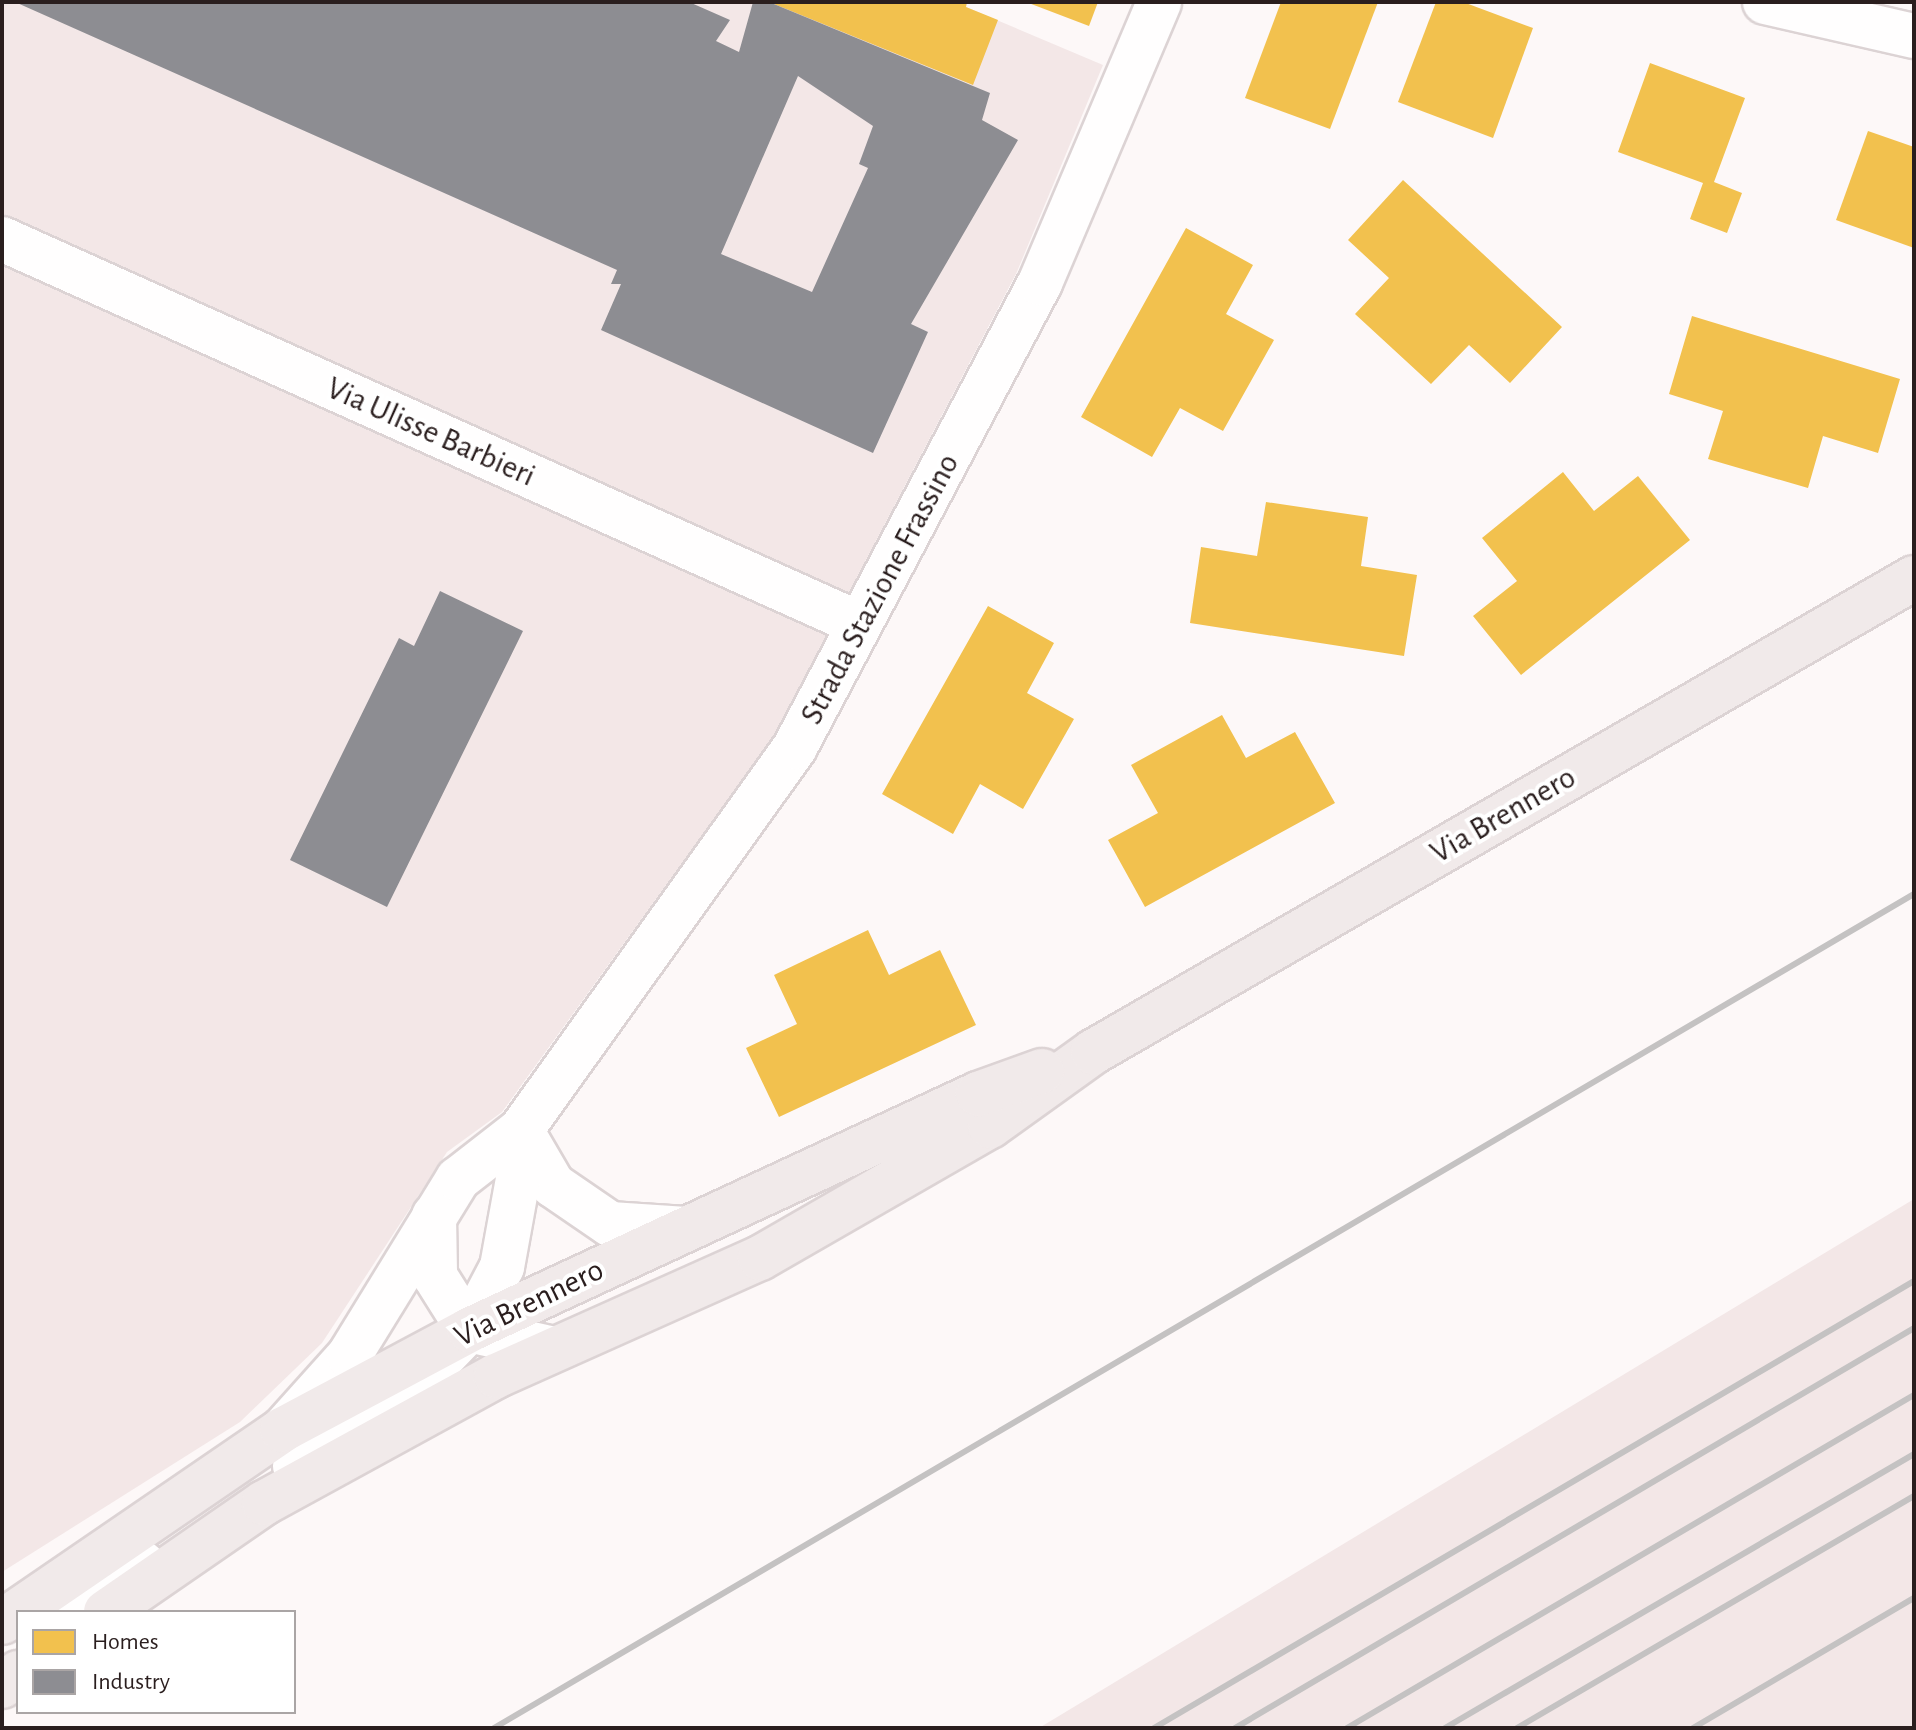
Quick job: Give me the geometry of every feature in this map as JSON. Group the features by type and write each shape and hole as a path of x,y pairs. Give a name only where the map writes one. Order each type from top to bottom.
{"main road":[{"name":"Via Brennero","path":"109,1610 264,1503 554,1349 760,1258 990,1126 1093,1052 1914,578"},
{"name":"Via Brennero","path":"20,1610 282,1430 469,1330 978,1094 1093,1052"}],"street":[{"name":"Strada Stazione Frassino","path":"282,1430 349,1356 458,1179 521,1130 795,747 1040,283 1159,2"},
{"path":"1765,2 1914,36"},
{"name":"Via Ulisse Barbieri","path":"2,239 860,624"},
{"path":"521,1130 553,1185 610,1224 686,1229"},
{"path":"70,1610 409,1392 469,1330 502,1267 518,1179 521,1130"},
{"path":"434,1216 435,1276 469,1330 554,1349"}],"shaded area":[{"path":"2,2 967,2 966,7 1103,65 1016,274 773,737 502,1112 447,1152 322,1343 240,1422 2,1572"},
{"path":"1914,1199 1914,1728 1039,1728"}],"building: Homes":[{"path":"769,2 967,2 966,7 998,20 973,85"},
{"path":"1026,2 1098,2 1089,26"},
{"path":"1281,2 1378,2 1330,129 1245,98"},
{"path":"1436,2 1463,2 1533,28 1493,138 1398,102"},
{"path":"1650,63 1745,98 1714,182 1742,193 1727,233 1690,219 1703,183 1618,152"},
{"path":"1868,131 1914,147 1914,248 1836,220"},
{"path":"1403,180 1562,327 1510,383 1469,345 1431,384 1355,314 1389,278 1348,240"},
{"path":"1186,228 1253,265 1226,314 1274,340 1223,431 1180,408 1152,457 1081,417"},
{"path":"1692,316 1900,379 1878,453 1823,436 1808,488 1708,459 1723,411 1669,394"},
{"path":"1563,472 1594,511 1638,476 1690,540 1521,675 1473,616 1517,581 1482,538"},
{"path":"1266,502 1368,517 1361,566 1417,575 1404,656 1190,623 1201,547 1257,556"},
{"path":"988,606 1054,643 1027,693 1074,719 1023,809 980,784 953,834 882,794"},
{"path":"1222,715 1246,758 1295,732 1335,803 1145,907 1108,840 1158,813 1131,765"},
{"path":"868,930 889,975 940,950 976,1025 779,1117 746,1048 797,1024 774,975"}],"building: Industry":[{"path":"15,2 689,2 730,20 716,41 739,52 753,2 769,2 990,93 982,120 1018,140 911,324 928,332 873,453 601,330 621,284 611,284 617,270","holes":["798,76 873,126 859,164 868,168 812,292 721,254"]},
{"path":"440,591 523,631 387,907 290,860 399,638 414,646"}],"railway":[{"path":"494,1728 1914,894"},
{"path":"1154,1728 1914,1281"},
{"path":"1235,1728 1914,1328"},
{"path":"1347,1728 1914,1395"},
{"path":"1445,1728 1914,1454"},
{"path":"1517,1728 1914,1496"},
{"path":"1693,1728 1914,1598"}]}
